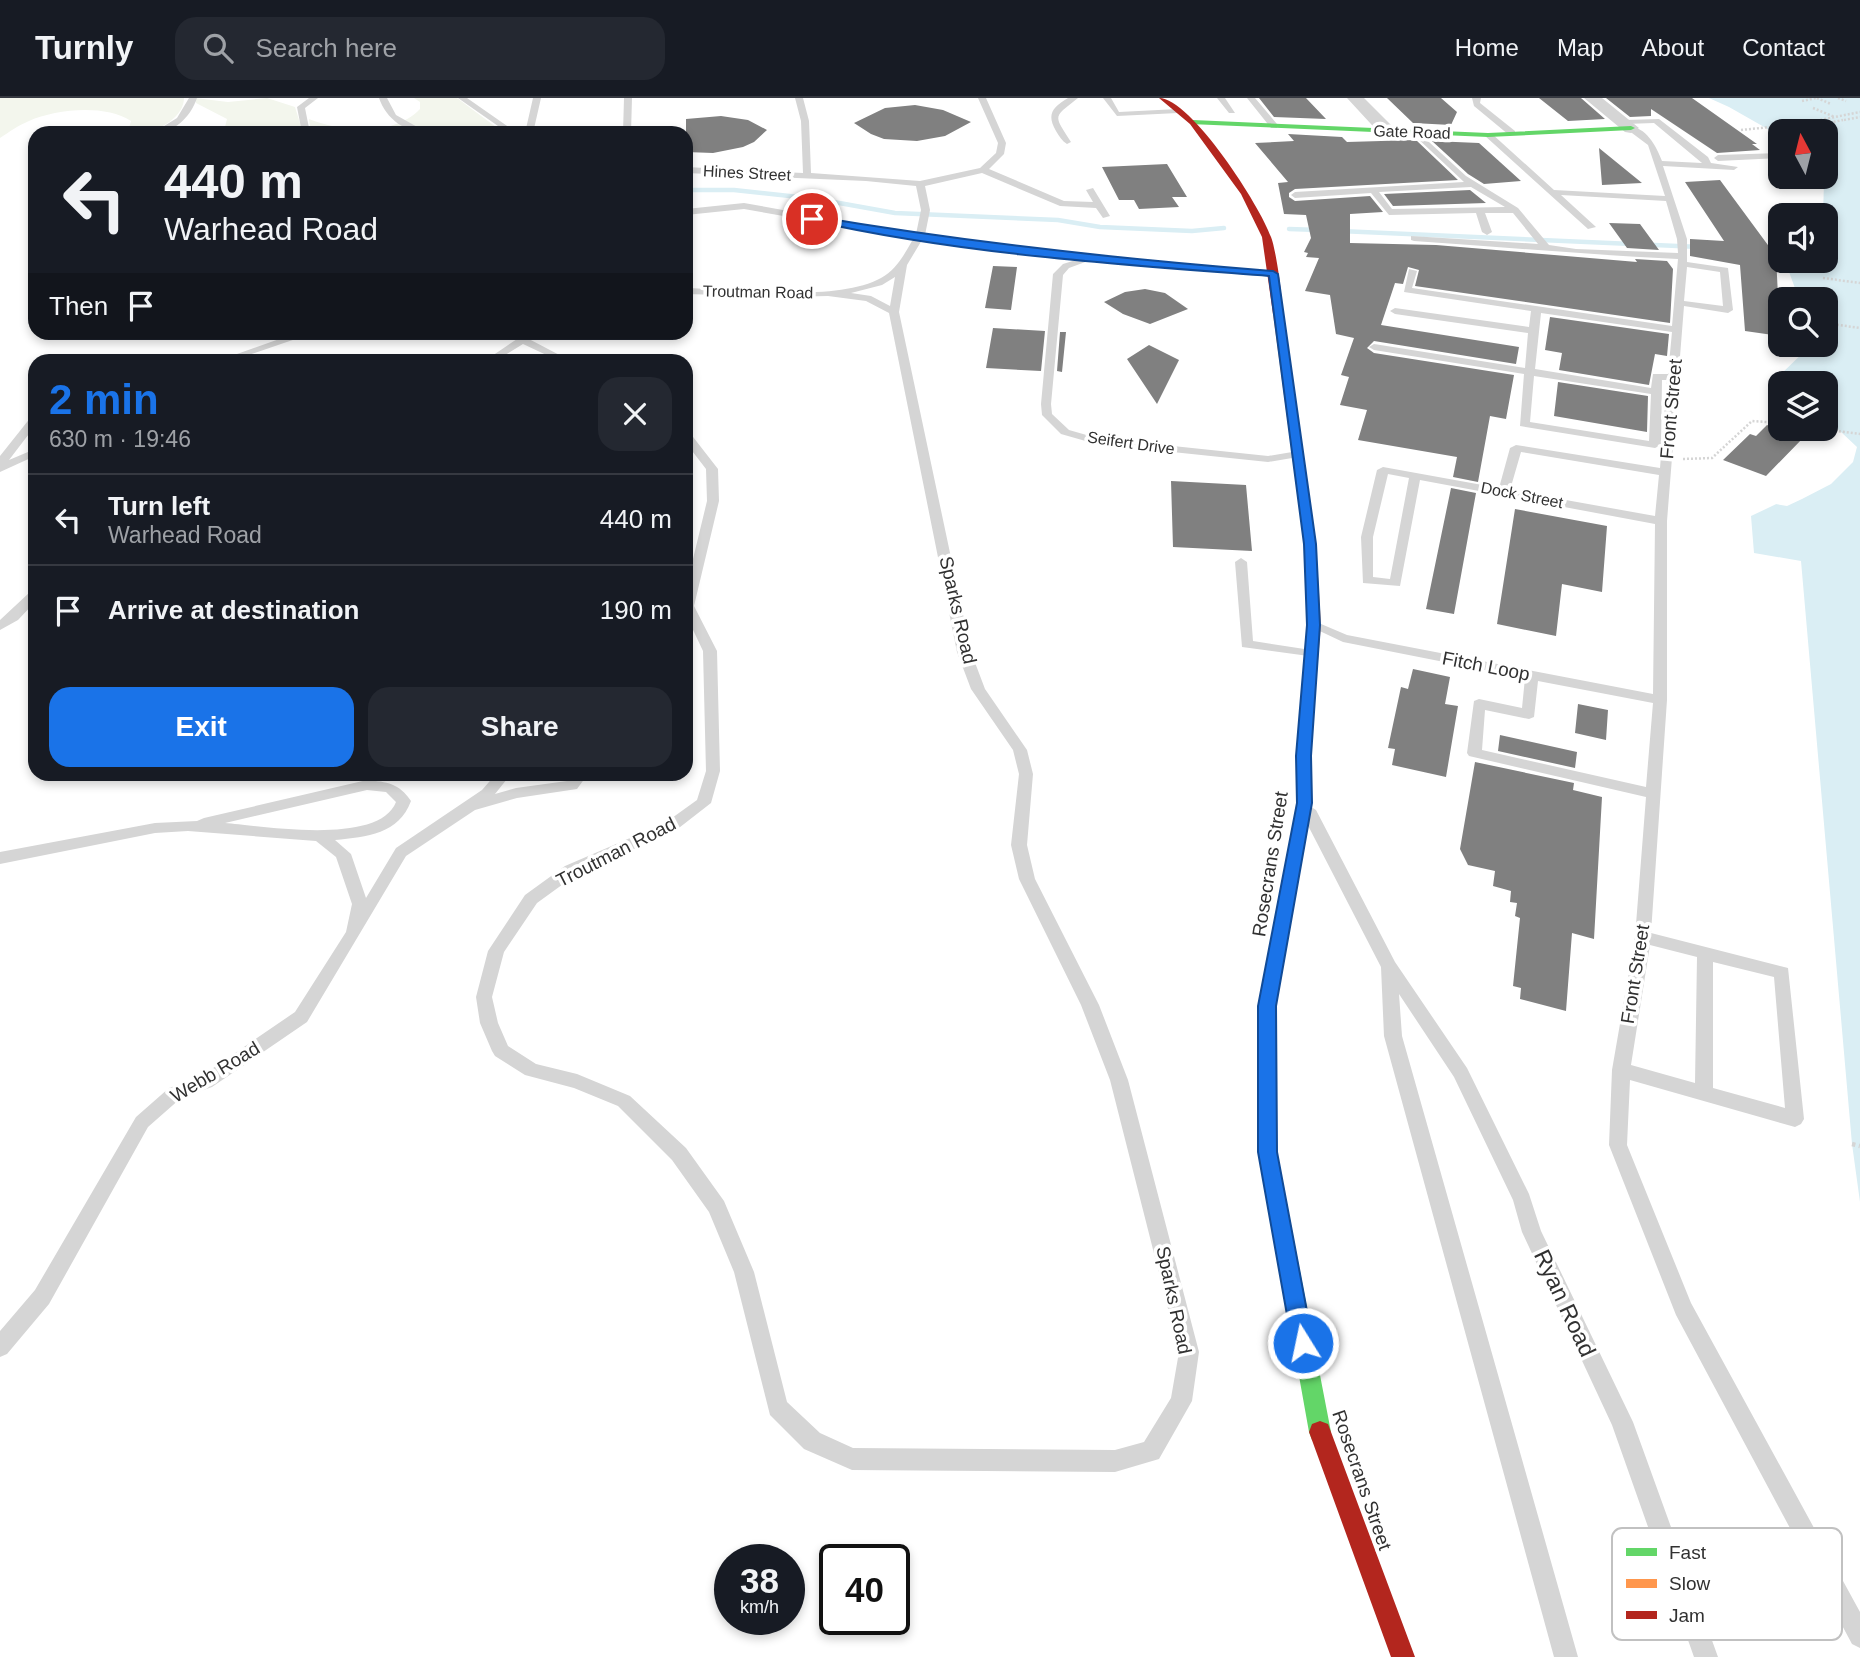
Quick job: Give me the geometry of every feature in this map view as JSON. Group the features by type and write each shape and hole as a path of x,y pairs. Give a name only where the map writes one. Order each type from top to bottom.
{"street":[{"name":"Rosecrans Street","path":"1163,98 1193,122 1245,194 1267,237 1273,274 1310,544 1314,625 1303,756 1304,803 1267,1006 1268,1152 1318,1425 1403,1657"},
{"path":"1355,98 1388,132"},
{"path":"1592,98 1628,125"},
{"name":"Gate Road","path":"1193,122 1488,135 1628,125"}],"lane":[{"path":"171,126 190,111 193,98"},
{"path":"305,126 301,107 314,98"},
{"path":"383,98 386,109 406,126"},
{"path":"461,98 503,126"},
{"path":"531,126 537,98"},
{"path":"627,126 628,98"},
{"path":"799,98 804,121 807,176"},
{"path":"982,98 1002,143 1000,154 984,170 1063,204 1100,205"},
{"path":"1067,142 1054,114 1060,106 1074,98"},
{"path":"1107,98 1117,114 1178,111"},
{"path":"1222,98 1232,111"},
{"path":"1251,98 1274,126"},
{"path":"1477,98 1477,104 1512,133"},
{"path":"1628,125 1656,121 1707,162 1734,167"},
{"path":"1628,125 1652,144 1670,199 1683,253"},
{"path":"1417,133 1463,178 1515,210 1542,242"},
{"path":"1488,135 1591,227"},
{"path":"1659,163 1768,156"},
{"name":"Hines Street","path":"693,170 920,184 984,170"},
{"path":"896,317 903,267 920,237 926,215 927,205 920,184"},
{"path":"1296,195 1473,184"},
{"path":"1090,190 1106,216"},
{"path":"1373,190 1389,212 1515,210"},
{"path":"1552,192 1670,199"},
{"path":"693,211 744,206 920,237 1115,261 1273,274"},
{"path":"1479,210 1487,232"},
{"path":"1413,237 1542,242 1576,252 1683,253 1725,270 1728,310 1679,303"},
{"name":"Front Street","path":"1683,253 1661,521 1660,700 1643,937 1620,1070 1618,1145 1684,1308 1802,1528"},
{"name":"Seifert Drive","path":"1115,261 1077,261 1058,274 1046,404 1047,415 1055,424 1065,432 1096,441 1268,459 1298,454"},
{"name":"Troutman Road","path":"830,293 880,283 903,267"},
{"path":"1412,271 1407,290 1677,330"},
{"name":"Troutman Road","path":"693,291 830,293 868,298 896,317"},
{"path":"1536,309 1524,424 1655,445 1657,376 1673,378"},
{"path":"1395,311 1534,331"},
{"name":"Sparks Road","path":"489,1023 501,1052 531,1070 577,1082 624,1101 679,1154 717,1207 744,1272 778,1408 812,1441 852,1459 1115,1461 1151,1451 1181,1401 1189,1352 1119,1080 1090,1005 1027,879 1020,845 1026,774 1020,750 978,689 964,652 896,317"},
{"path":"243,354 286,340"},
{"path":"499,354 517,340"},
{"path":"529,340 554,354"},
{"path":"1374,347 1657,392"},
{"path":"0,464 28,428"},
{"name":"Troutman Road","path":"693,444 712,469 713,501 693,585"},
{"path":"1504,492 1516,448 1666,473"},
{"path":"0,469 28,455"},
{"name":"Dock Street","path":"1415,476 1396,583 1367,580 1367,537 1383,470 1661,521"},
{"path":"1241,562 1247,644 1311,654"},
{"path":"0,626 28,602"},
{"name":"Troutman Road","path":"489,1023 484,997 496,951 531,899 571,870 670,827 704,803 713,771 710,651 693,616"},
{"name":"Fitch Loop","path":"1314,625 1342,638 1660,700"},
{"path":"1532,675 1529,714 1479,704 1474,753 1653,794"},
{"path":"355,933 401,852 487,794 498,781"},
{"path":"464,809 516,793 572,785 575,781"},
{"path":"0,858 155,828 188,826 320,836 385,827 402,811 404,801 390,787 367,785 188,826"},
{"name":"Ryan Road","path":"1304,803 1389,967 1461,1073 1522,1200 1532,1233 1622,1422 1660,1528"},
{"name":"Webb Road","path":"0,1347 42,1297 142,1122 175,1093 206,1082 300,1017 355,933 360,904 343,854 320,836"},
{"path":"1620,1070 1795,1119 1782,973 1643,937"},
{"path":"1704,953 1704,1093"},
{"name":"Ryan Road","path":"1389,967 1393,1037 1566,1657"},
{"name":"Front Street","path":"1842,1602 1860,1636"},
{"name":"Ryan Road","path":"1700,1640 1706,1657"}],"path":[{"path":"1802,101 1817,98 1831,104"},
{"path":"1838,98 1846,101"},
{"path":"1813,107 1836,117"},
{"path":"1741,130 1860,115"},
{"path":"1838,122 1860,115"},
{"path":"1843,116 1851,119"},
{"path":"1823,278 1860,283"},
{"path":"1838,325 1860,328"},
{"path":"1674,457 1712,458 1752,421 1768,422"},
{"path":"1838,431 1860,434"},
{"path":"1852,1144 1860,1146"}],"shaded area":[{"path":"0,98 184,98 180,111 162,126 130,126 131,121 108,112 66,111 22,124 0,138"},
{"path":"195,98 228,102 267,98 295,107 301,126 225,126 227,119 196,103"},
{"path":"414,98 457,98 495,126 389,126 409,118 420,109 420,102"},
{"path":"1700,98 1860,98 1860,1202 1852,1144 1801,561 1754,553 1751,516 1785,500 1843,448 1838,440 1838,371 1781,371 1789,357 1838,357 1838,287 1795,287 1789,273 1838,273 1838,203 1805,203 1804,189 1838,189 1838,119 1768,119 1768,141"},
{"path":"309,119 332,126 310,126"}],"pier":[{"path":"1697,98 1709,98 1768,129 1768,148"},
{"path":"1801,189 1824,189 1823,203 1802,203"},
{"path":"1786,357 1799,357 1784,371 1777,371"},
{"path":"1838,429 1857,447 1853,462 1831,484 1787,506 1770,503 1783,497 1838,448 1834,441 1838,441"}],"building":[{"path":"1259,98 1306,98 1326,119 1274,117"},
{"path":"1387,98 1441,98 1457,112 1451,125 1413,123"},
{"path":"1539,98 1581,98 1605,119 1568,121"},
{"path":"1606,98 1692,98 1757,144 1752,144 1760,150 1717,153 1651,109 1651,116 1630,117"},
{"path":"915,105 943,110 971,122 945,136 917,141 884,139 854,123 885,108"},
{"path":"721,116 748,120 767,130 754,142 743,147 713,153 693,152 693,126 686,126 686,119"},
{"path":"1288,134 1342,137 1347,142 1416,140 1458,180 1295,189 1289,193 1289,197 1295,201 1370,196 1383,212 1350,214 1350,243 1436,245 1637,262 1635,259 1667,261 1673,269 1670,323 1415,286 1419,270 1408,267 1403,284 1395,283 1381,325 1519,347 1516,364 1374,341 1367,348 1374,353 1514,375 1506,419 1490,416 1478,482 1453,477 1457,457 1358,440 1367,410 1340,405 1349,377 1341,375 1354,338 1336,334 1330,295 1305,291 1319,258 1306,257 1308,253 1304,252 1311,238 1306,215 1284,214 1278,183 1288,182 1255,143 1294,141"},
{"path":"1432,141 1479,143 1521,181 1484,184 1468,174"},
{"path":"1599,148 1642,183 1602,185"},
{"path":"1167,164 1187,197 1172,197 1179,207 1139,209 1134,200 1119,200 1102,167"},
{"path":"1720,180 1768,245 1768,273 1777,273 1778,287 1768,287 1768,334 1745,331 1740,265 1690,256 1690,239 1724,241 1685,182"},
{"path":"1470,190 1486,203 1393,206 1384,194"},
{"path":"1609,223 1640,224 1659,250 1627,248"},
{"path":"993,266 1017,267 1011,310 985,308"},
{"path":"1145,289 1165,293 1188,309 1150,324 1123,314 1104,302 1125,292"},
{"path":"1550,317 1669,334 1667,356 1655,354 1649,385 1559,370 1562,353 1545,350"},
{"path":"993,328 1045,331 1041,371 986,368"},
{"path":"1060,332 1066,332 1062,372 1057,371"},
{"path":"1149,345 1179,360 1157,404 1127,359"},
{"path":"1558,382 1648,396 1647,432 1554,416"},
{"path":"1767,425 1768,441 1800,441 1766,476 1723,460 1750,434 1756,436"},
{"path":"1171,481 1246,485 1252,551 1173,547"},
{"path":"1451,488 1476,493 1454,614 1426,609"},
{"path":"1515,509 1607,526 1602,592 1562,584 1556,636 1497,624"},
{"path":"1413,669 1450,677 1445,704 1458,706 1446,777 1392,765 1395,749 1388,748 1401,687 1408,689"},
{"path":"1578,704 1608,710 1606,740 1575,733"},
{"path":"1500,735 1577,752 1575,768 1498,751"},
{"path":"1475,762 1574,783 1573,790 1602,797 1594,939 1572,933 1566,1011 1520,999 1521,988 1513,986 1520,918 1515,916 1517,903 1510,902 1511,891 1493,886 1495,871 1468,865 1460,849"}],"waterway":[{"path":"693,190 734,190 817,199 895,213 1058,220 1100,227 1192,231 1224,228"},
{"path":"1289,229 1319,230"},
{"path":"1340,231 1700,247"}],"traffic: fast":[{"path":"1193,122 1488,135 1631,128"},
{"path":"1303,755 1304,803 1267,1006 1268,1152 1320,1432"}],"traffic: slow":[{"path":"1278,314 1310,544 1314,625 1303,755"}],"traffic: jam":[{"path":"1163,98 1193,122 1245,194 1267,237 1278,314"},
{"path":"1320,1432 1403,1657"}],"route":[{"path":"812,219 920,237 1115,261 1198,270 1273,274 1310,544 1314,625 1303,756 1304,803 1267,1006 1268,1152 1303,1343"}]}
